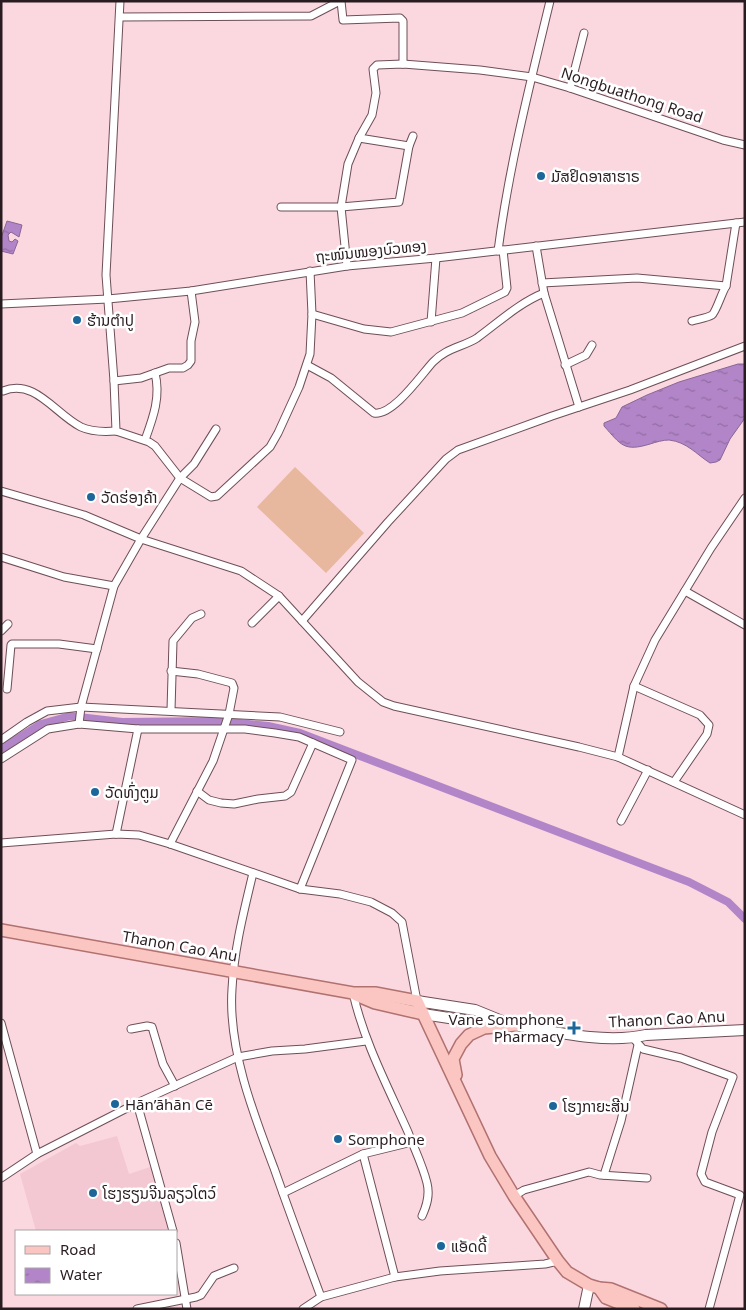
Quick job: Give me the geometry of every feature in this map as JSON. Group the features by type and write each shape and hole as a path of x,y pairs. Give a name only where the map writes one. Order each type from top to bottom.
{"main road":[{"name":"Thanon Cao Anu","path":"1,930 352,993 375,993 417,1000"},
{"name":"Thanon Cao Anu","path":"352,993 375,1003 423,1014"},
{"path":"417,1000 490,1156 514,1196 558,1260 567,1272 594,1287 606,1298 634,1309"},
{"path":"464,1100 454,1069 453,1059 461,1044 469,1035 484,1028 515,1025"},
{"path":"594,1287 611,1289 661,1309"}],"street":[{"path":"116,431 106,275 120,1"},
{"path":"120,17 310,16 340,1 343,20 400,18 403,21 403,64"},
{"path":"312,314 364,328 391,332 462,313 505,292 500,251 505,200 550,1"},
{"path":"570,88 584,33"},
{"name":"Nongbuathong Road","path":"359,138 372,115 375,100 374,67 403,64 480,70 532,77 723,140 745,145"},
{"path":"281,207 341,207 399,202 409,146 413,136"},
{"path":"347,266 341,207 348,164 359,138 409,146"},
{"name":"ຖະໜົນໜອງບົວທອງ","path":"1,304 108,299 190,291 347,266 500,251 745,222"},
{"path":"692,321 714,313 726,286 736,223"},
{"path":"536,246 544,293 579,407"},
{"path":"431,322 436,258"},
{"path":"3,391 12,387 26,389 40,396 81,427 104,432 116,431 145,440 155,446 180,478 211,497 217,496 270,447 284,420 307,365 310,354 312,314 310,271"},
{"path":"542,283 636,278 726,286"},
{"path":"114,381 141,378 169,368 183,368 188,365 191,361 191,341 195,322 190,291"},
{"path":"307,365 331,378 374,413 385,412 407,392 435,360 448,350 475,339 528,300 544,293"},
{"path":"565,364 586,355 592,344"},
{"path":"302,621 388,522 446,459 458,450 630,390 745,346"},
{"path":"145,440 157,402 155,373"},
{"path":"78,724 114,586 180,478 194,464 216,429"},
{"path":"1,491 84,515 141,539 241,571 279,596 358,682 383,702 579,746 618,757 745,814"},
{"path":"618,757 634,686 655,640 684,591 745,498"},
{"path":"1,557 64,577 114,586"},
{"path":"684,591 745,625"},
{"path":"252,624 279,596"},
{"path":"171,710 173,639 192,618 201,614"},
{"path":"1,631 8,624"},
{"path":"7,689 12,644 59,644 97,649"},
{"path":"170,844 213,761 229,715 234,688 232,683 198,674 171,671"},
{"path":"634,686 700,714 708,725 707,734 674,782"},
{"path":"1,740 27,722 47,712 82,707 280,717 340,732"},
{"path":"1,759 48,729 78,724 138,728 225,727 299,737 314,743 352,760 300,889"},
{"path":"116,834 138,728"},
{"path":"198,792 209,800 234,804 285,796 291,792 314,743"},
{"path":"622,821 648,770"},
{"path":"1,843 116,834 139,835 300,889 340,894 371,902 398,917 403,925 417,1000"},
{"path":"253,873 239,932 232,989 238,1057 247,1093 321,1297"},
{"path":"352,993 366,1041 412,1142 427,1184 428,1202 422,1216"},
{"name":"Thanon Cao Anu","path":"417,1000 475,1010 515,1025 636,1041 646,1035 745,1030"},
{"name":"Thanon Cao Anu","path":"423,1014 475,1022 502,1021"},
{"path":"1,1023 37,1154"},
{"path":"131,1029 152,1027 163,1064 175,1086"},
{"path":"1,1178 37,1154 137,1103 238,1057 366,1041"},
{"path":"604,1175 621,1121 636,1041"},
{"path":"636,1041 643,1049 681,1058 733,1078 712,1132 700,1174 701,1179 705,1182 740,1195 709,1309"},
{"path":"137,1103 173,1230"},
{"path":"283,1193 363,1154 412,1142"},
{"path":"363,1154 395,1277"},
{"path":"514,1196 524,1190 589,1172 647,1178"},
{"path":"178,1254 186,1298 186,1309"},
{"path":"303,1309 321,1297 395,1277 440,1271 546,1264 558,1260"},
{"path":"137,1309 201,1295 214,1276 234,1268"},
{"path":"584,1309 594,1287"}],"shaded area":[{"path":"295,467 364,533 326,573 257,507"},
{"name":"ໂຮງຮຽນຈີນລຽວໂຕວ໌","path":"117,1136 129,1174 153,1166 171,1230 36,1230 20,1174 76,1143 80,1146"}],"water":[{"path":"7,221 22,225 19,237 11,232 8,235 9,241 12,242 15,239 18,241 13,254 1,251 1,238"},
{"path":"738,364 745,364 745,418 730,439 720,460 716,462 710,463 686,446 675,441 659,441 629,447 619,442 604,426 604,423 616,418 622,407 647,395 679,382"}],"waterway":[{"path":"1,749 41,724 70,716 122,722 219,721 268,726 300,733 689,882 728,902 745,919"}],"place":[{"name":"ມັສຢິດອາສາຮາຣ","path":"541,176"},
{"name":"ຮ້ານຕຳປູ","path":"77,320"},
{"name":"ວັດຮ່ອງຄ້າ","path":"91,497"},
{"name":"ວັດທົ່ງຕູມ","path":"95,792"},
{"name":"Vane Somphone Pharmacy","path":"574,1028"},
{"name":"Hān’āhān Cē","path":"115,1104"},
{"name":"ໂຮງກາຍະສີນ","path":"553,1106"},
{"name":"Somphone","path":"338,1139"},
{"name":"ໂຮງຮຽນຈີນລຽວໂຕວ໌","path":"93,1193"},
{"name":"ແອັດດີ້","path":"441,1246"}]}
